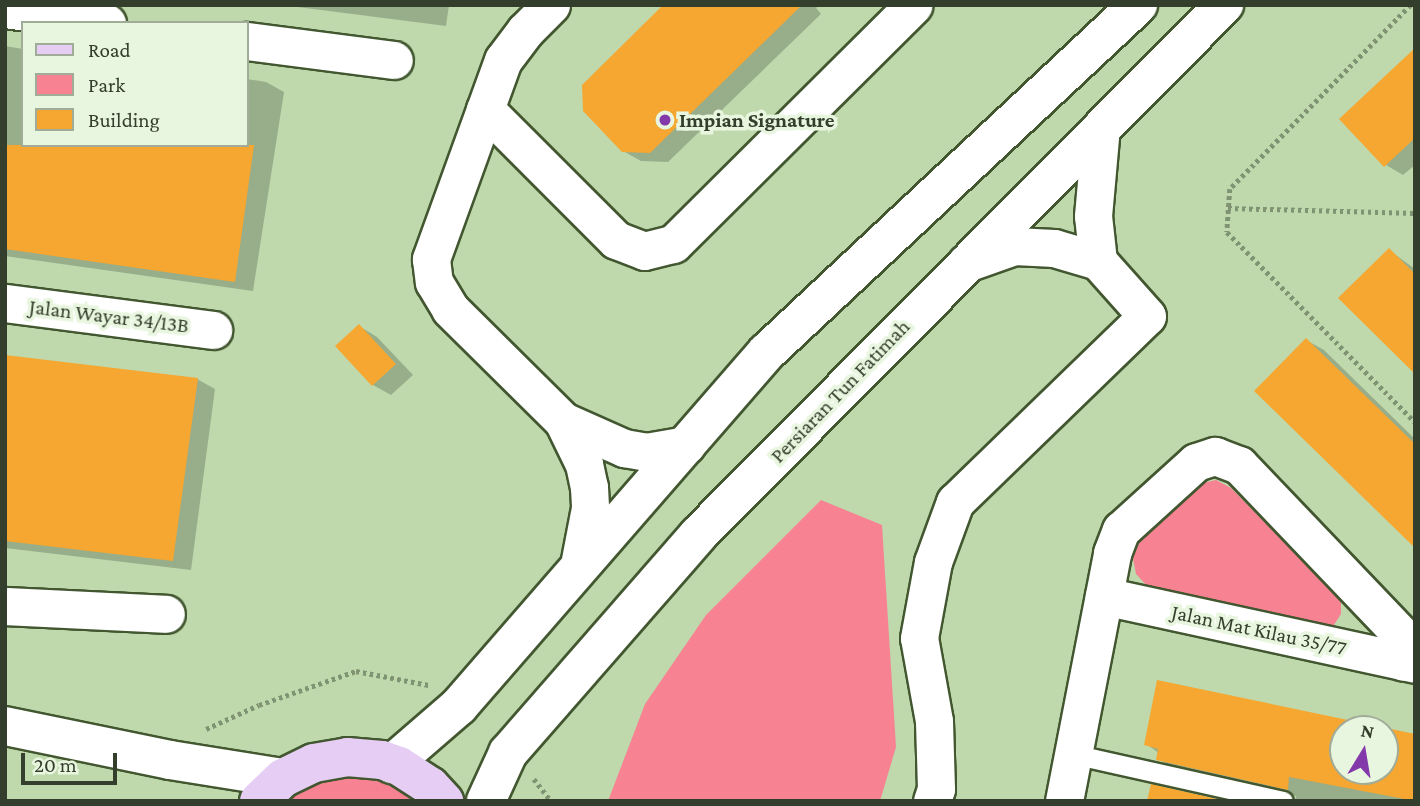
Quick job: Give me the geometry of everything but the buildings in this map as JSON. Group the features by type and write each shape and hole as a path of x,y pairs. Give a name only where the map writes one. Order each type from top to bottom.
{"main road":[{"path":"271,789 314,763 347,757 392,764 413,774 444,801"}],"street":[{"path":"551,5 524,31 503,60 431,259 433,282 450,309 563,421 594,438 624,448 646,452 686,444"},
{"path":"485,109 616,240 644,251 654,249 673,244 914,5"},
{"path":"392,764 459,706 767,352 1138,5"},
{"name":"Persiaran Tun Fatimah","path":"486,801 508,753 698,535 1224,5"},
{"path":"5,9 92,21"},
{"path":"248,41 394,60"},
{"path":"1098,261 1093,216 1101,127"},
{"path":"932,801 936,789 934,720 919,638 933,562 955,502 1147,316 1098,261 1054,248 1014,246 964,264"},
{"name":"Jalan Wayar 34/13B","path":"5,303 214,330"},
{"path":"563,421 584,464 589,487 590,508 579,565"},
{"path":"1064,801 1112,553 1121,530 1196,462 1214,456 1239,465 1408,641 1409,663"},
{"name":"Jalan Mat Kilau 35/77","path":"1104,596 1409,663"},
{"path":"5,606 166,614"},
{"path":"5,726 170,760 271,789"}],"lane":[{"path":"1073,754 1283,801"}],"path":[{"path":"1411,5 1230,189 1227,232 1415,422"},
{"path":"1228,208 1415,213"},
{"path":"197,732 259,705 356,671 425,682"},
{"path":"528,771 551,801"}],"green space":[{"path":"1216,480 1231,488 1341,600 1341,614 1332,628 1149,588 1136,574 1133,558 1137,540 1203,483"},
{"path":"821,500 882,525 896,747 880,801 608,801 645,704 706,615"},
{"path":"364,775 385,781 415,801 283,801 320,778"}],"place":[{"name":"Impian Signature","path":"665,120"}]}
